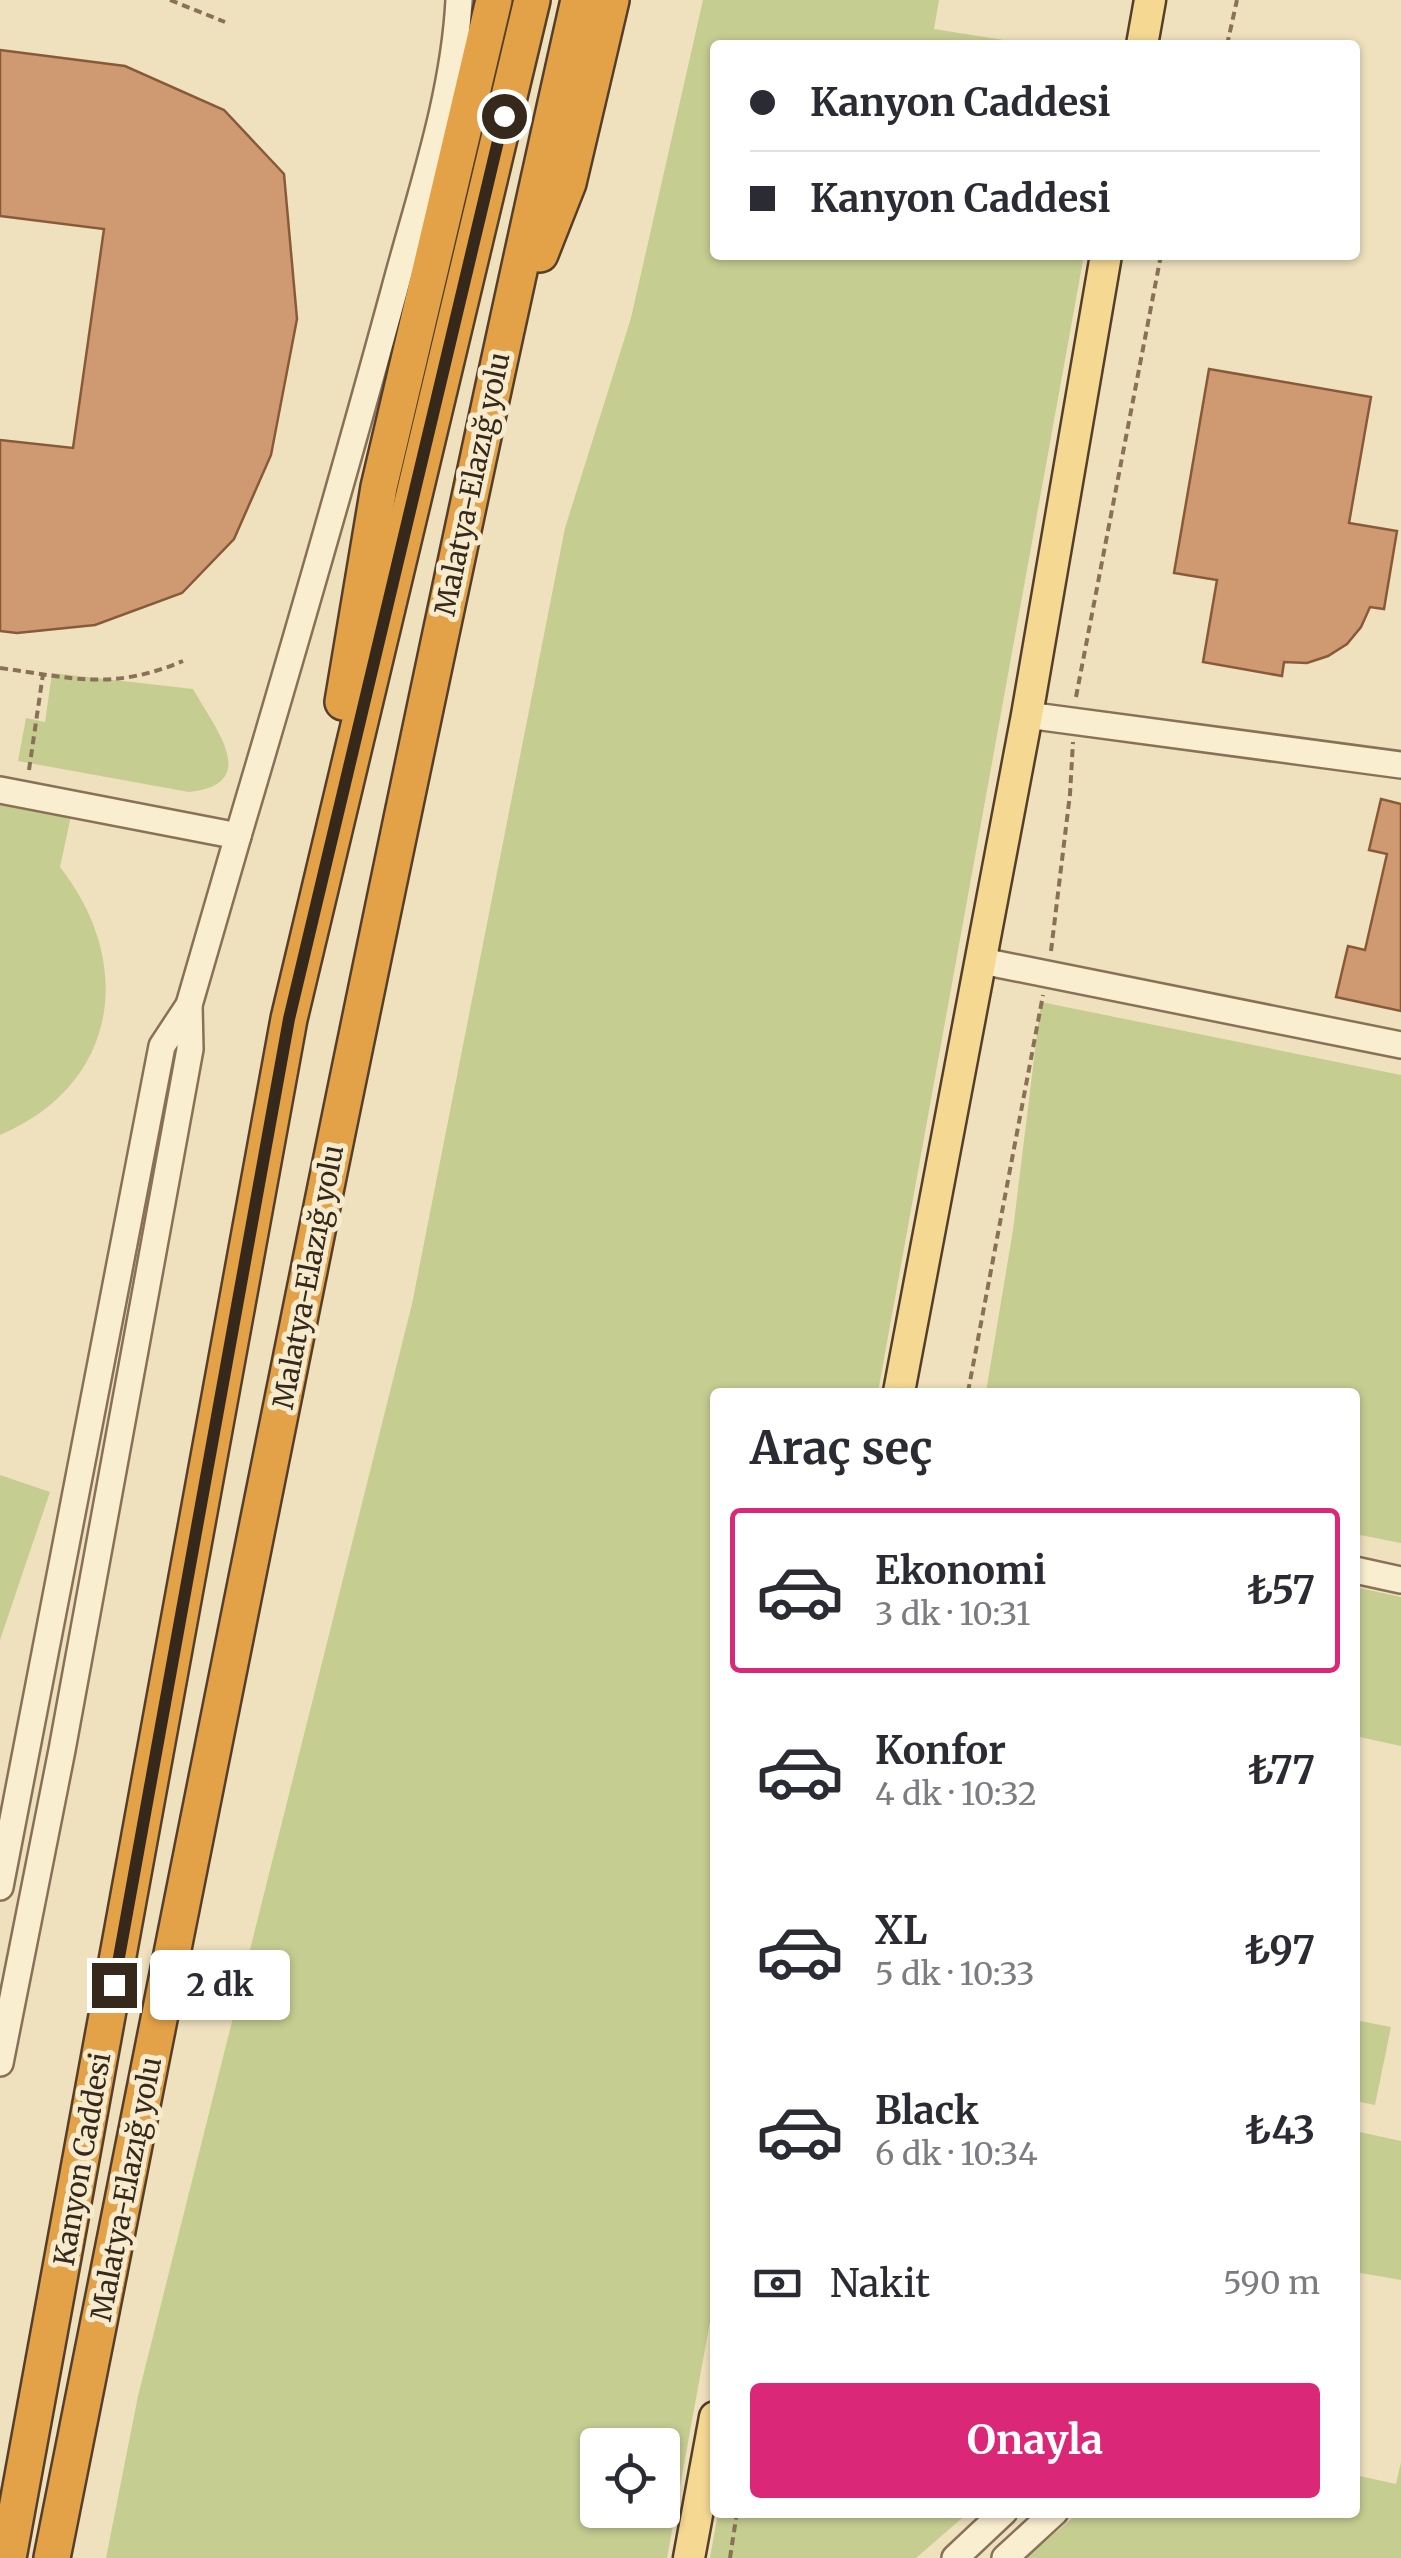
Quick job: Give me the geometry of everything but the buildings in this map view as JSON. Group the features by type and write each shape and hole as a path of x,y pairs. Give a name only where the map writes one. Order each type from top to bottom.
{"highway":[{"path":"292,1009 379,487 494,0"},
{"name":"Kanyon Caddesi","path":"8,2558 292,1009 532,0"},
{"name":"Malatya-Elazığ yolu","path":"52,2558 346,1082 499,357 579,0"},
{"path":"499,357 568,183 611,0"}],"main road":[{"path":"1143,40 1150,0"},
{"path":"900,1388 1027,715 1105,260"},
{"path":"689,2558 710,2444"}],"street":[{"path":"0,2063 66,1731 190,1049 189,1006 329,534 440,121 457,42 459,0"},
{"path":"1027,715 1401,765"},
{"path":"12,792 238,836"},
{"path":"982,960 1401,1045"},
{"path":"1,1877 162,1046 189,1006"},
{"path":"1360,1571 1401,1580"},
{"path":"955,2558 998,2518"},
{"path":"1005,2558 1048,2518"}],"path":[{"path":"170,0 224,22"},
{"path":"1229,40 1237,0"},
{"path":"969,1388 1047,974 1070,794 1074,721 1160,260"},
{"path":"0,668 99,681 123,680 183,660"},
{"path":"12,792 44,674"},
{"path":"730,2558 736,2518"}],"green space":[{"path":"703,0 939,0 934,29 1004,40 710,40 710,260 1083,260 879,1388 710,1388 710,2322 680,2486 680,2428 580,2428 580,2528 672,2528 667,2558 106,2558 138,2396 412,1304 565,528 631,318"},
{"path":"52,673 193,689 227,752 224,778 211,787 189,792 18,761 26,718 45,722"},
{"path":"0,797 72,811 60,867 84,904 99,943 106,981 103,1019 91,1054 70,1086 40,1113 0,1135"},
{"path":"1041,1002 1401,1075 1401,1543 1360,1535 1360,1388 987,1388 1013,1230"},
{"path":"0,1475 50,1492 0,1640"},
{"path":"1360,1588 1401,1597 1401,1746 1360,1737"},
{"path":"1360,2021 1391,2027 1375,2105 1360,2102"},
{"path":"1360,2132 1401,2141 1401,2280 1360,2273"},
{"path":"1401,2462 1401,2558 1026,2558 1072,2518 1360,2518 1360,2476 1396,2484"},
{"path":"717,2518 962,2518 916,2558 710,2558"}],"route":[{"path":"114,1985 289,1019 504,116"}]}
